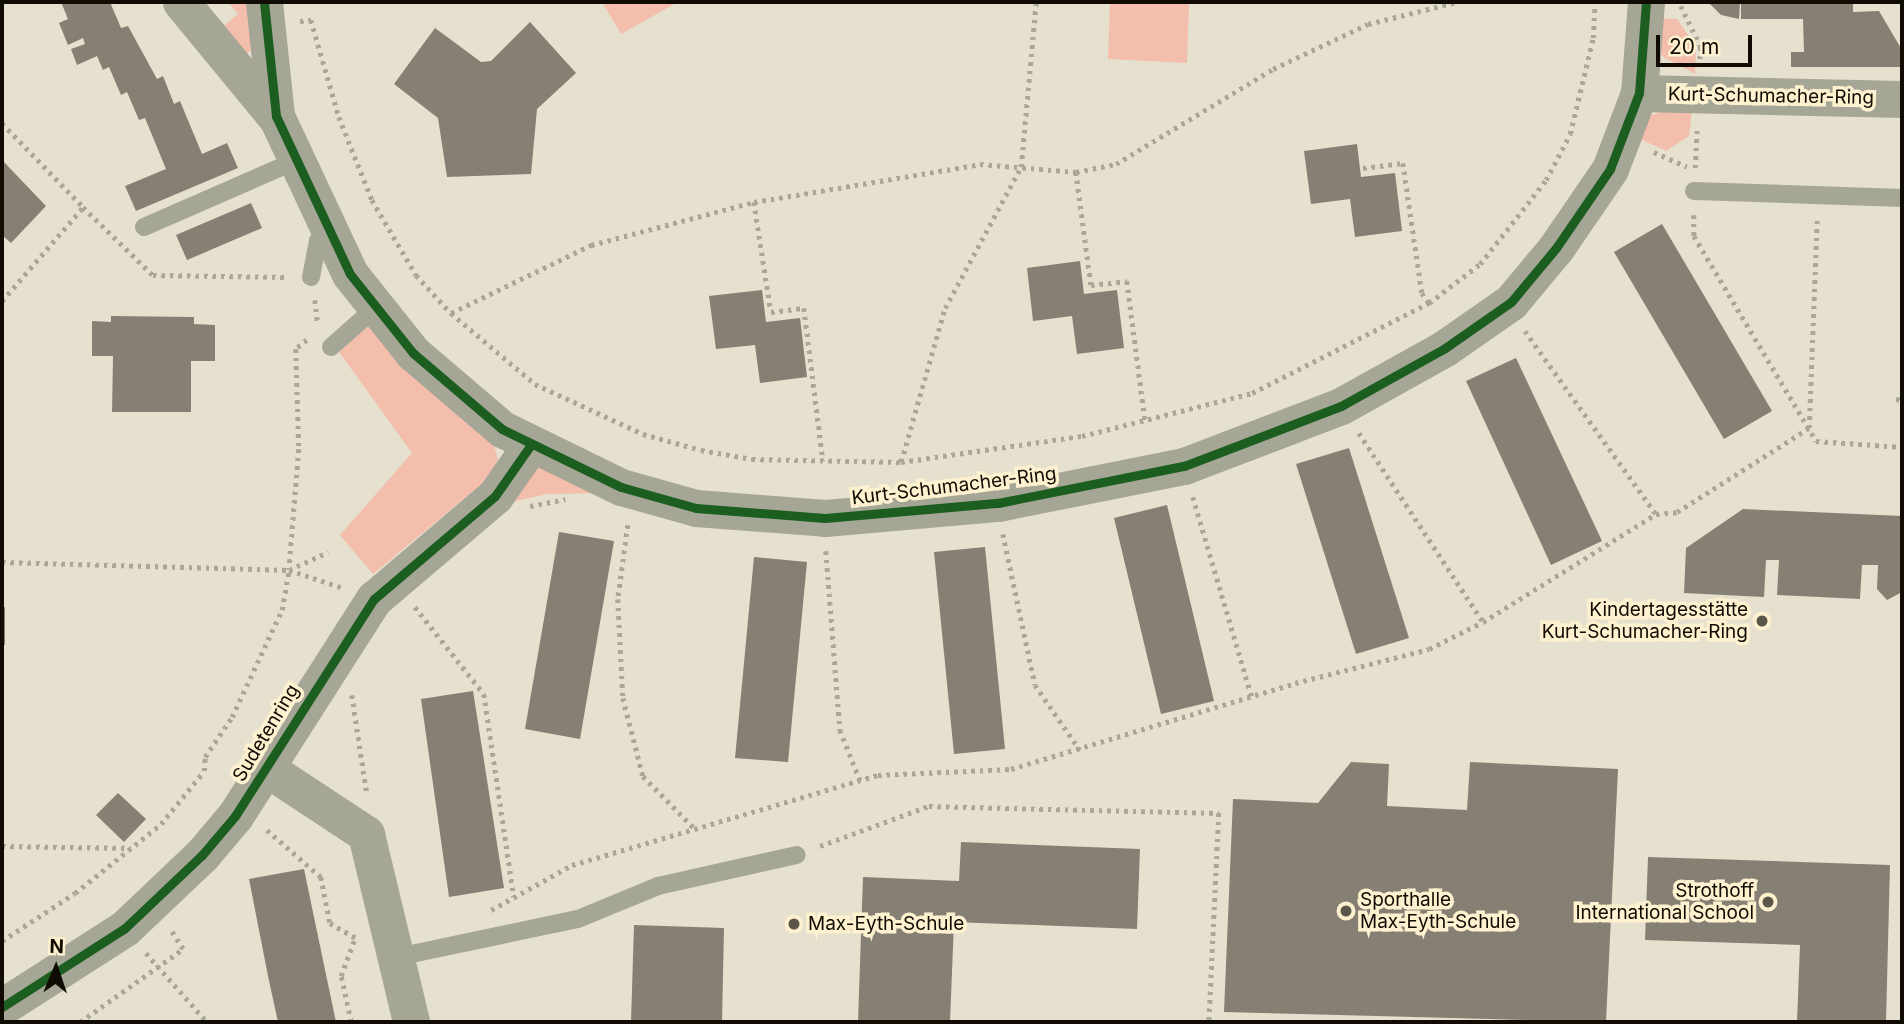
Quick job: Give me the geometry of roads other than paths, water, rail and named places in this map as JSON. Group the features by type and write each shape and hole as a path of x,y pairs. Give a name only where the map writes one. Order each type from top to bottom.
{"street":[{"path":"181,2 276,116"},
{"name":"Kurt-Schumacher-Ring","path":"264,12 276,116 326,232 374,309 459,395 530,446 621,487 686,506 825,518 998,502 1184,466 1341,406 1434,355 1507,305 1570,228 1624,139 1639,93 1646,2"},
{"name":"Kurt-Schumacher-Ring","path":"1639,93 1902,99"},
{"name":"Sudetenring","path":"2,1007 125,928 202,855 390,597 495,496 530,446"},
{"path":"266,768 366,834 381,942 411,1022"}],"lane":[{"path":"144,227 295,161"},
{"path":"1694,191 1902,198"},
{"path":"311,277 318,241 326,232"},
{"path":"331,347 374,309"},
{"path":"381,942 578,919 658,886 797,855"}],"place":[{"name":"Kindertagesstätte Kurt-Schumacher-Ring","path":"1762,621"},
{"name":"Strothoff International School","path":"1768,902"},
{"name":"Sporthalle Max-Eyth-Schule","path":"1346,911"},
{"name":"Max-Eyth-Schule","path":"794,924"}]}
